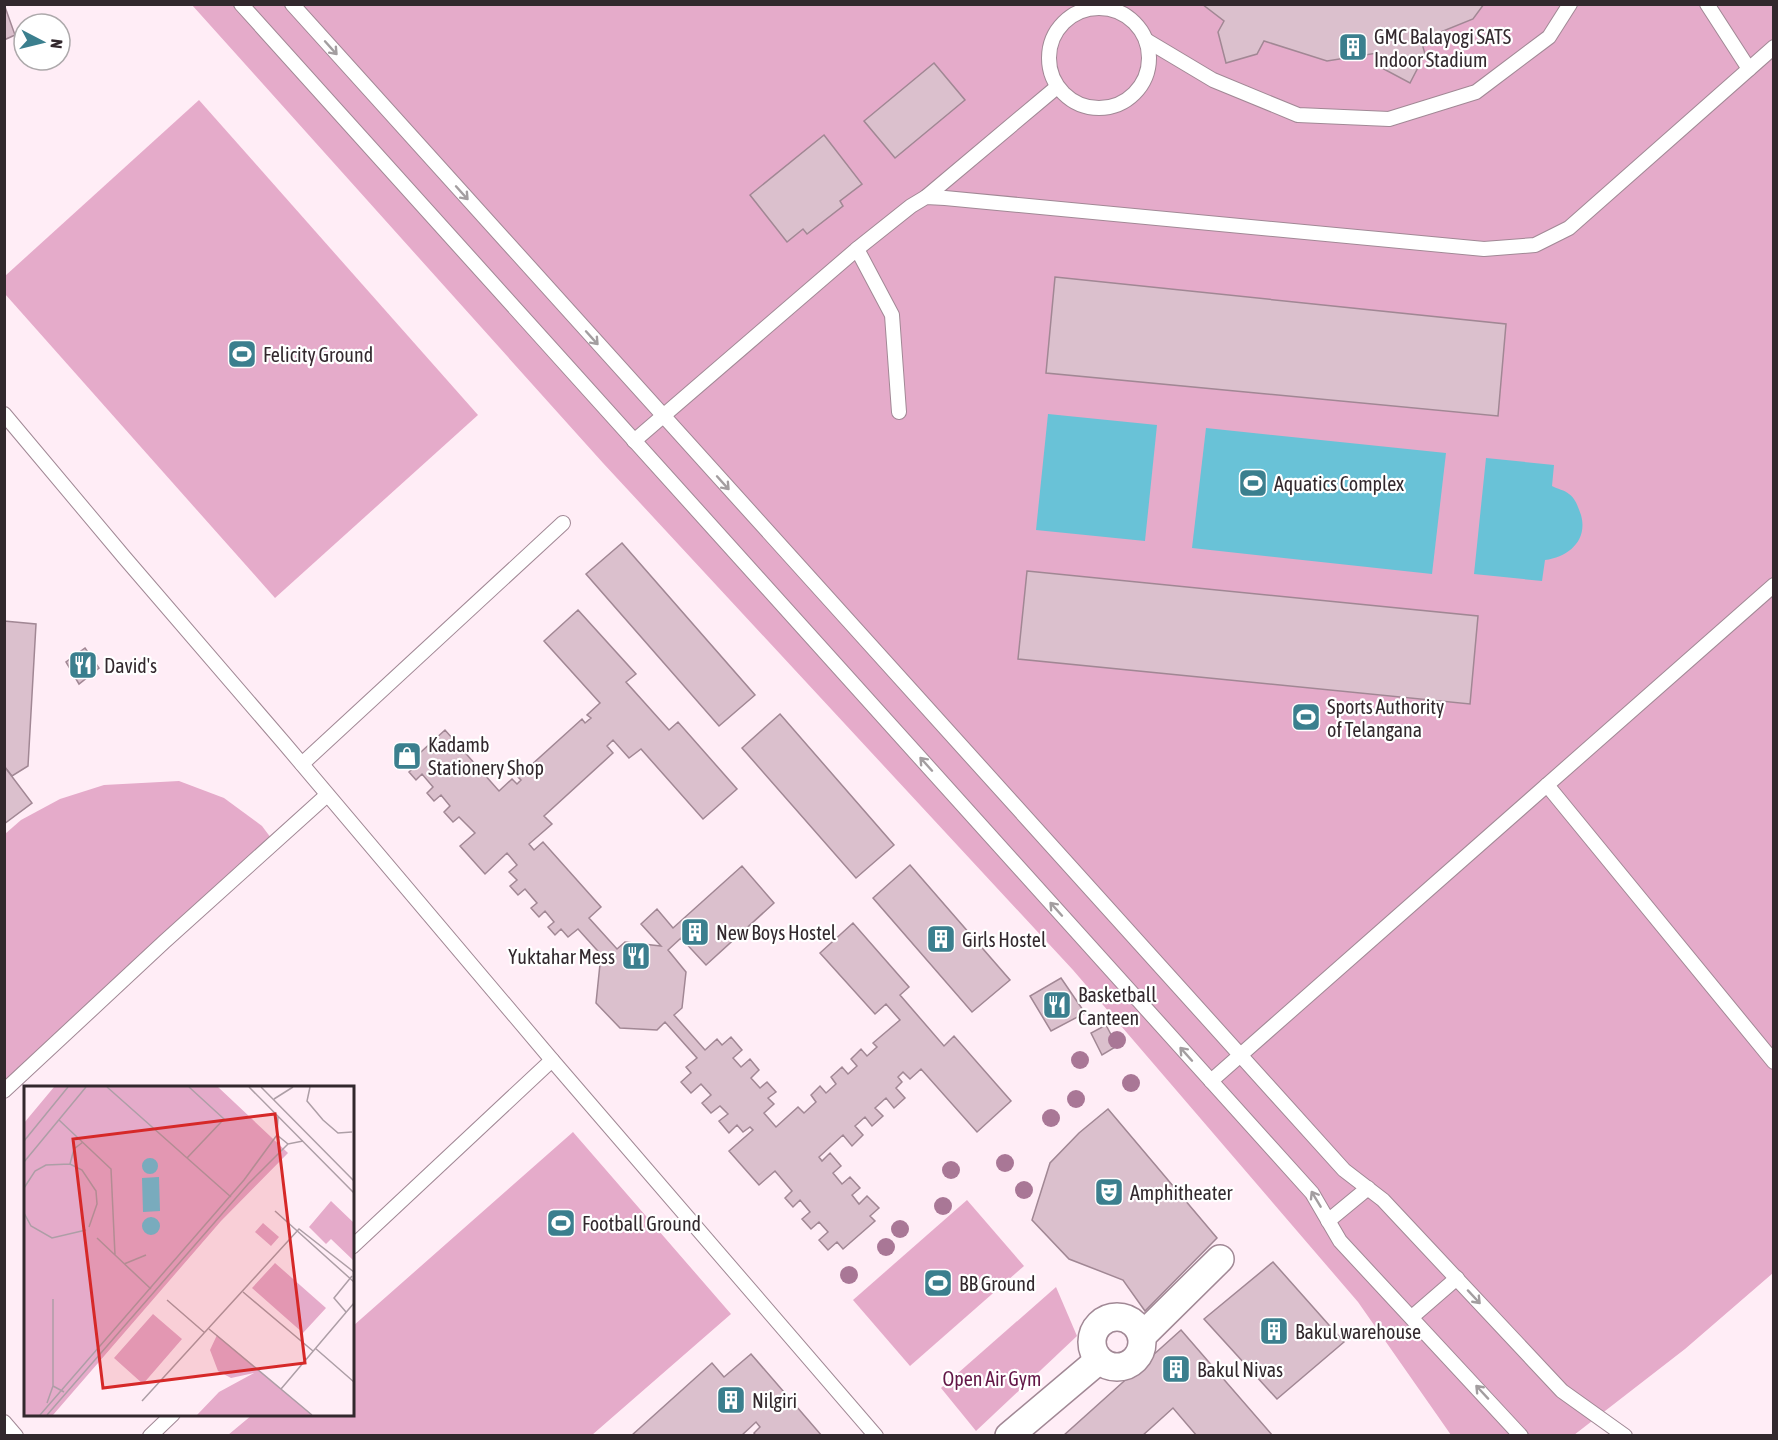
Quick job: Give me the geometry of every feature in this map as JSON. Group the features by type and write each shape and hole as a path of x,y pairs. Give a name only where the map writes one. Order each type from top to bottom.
{"street":[{"path":"1142,1336 1133,1322 1117,1317 1101,1322 1092,1336 1095,1353 1099,1360 1114,1367 1130,1364 1140,1352 1142,1336 1220,1259"},
{"path":"1009,1436 1099,1360"}],"lane":[{"path":"241,4 1312,1193 1340,1241 1521,1436"},
{"path":"292,4 1344,1170 1383,1200 1562,1391 1625,1436"},
{"path":"1146,40 1213,80 1298,115 1389,119 1476,92 1549,37 1570,4"},
{"path":"1707,4 1749,69"},
{"path":"1094,8 1123,10 1137,24 1146,40 1149,56 1147,72 1141,87 1129,99 1115,107 1099,109 1083,106 1068,98 1057,87 1050,68 1050,47 1054,34 1065,21 1078,12 1094,8"},
{"path":"926,197 1484,249 1535,245 1569,228 1773,47"},
{"path":"634,441 857,249 911,206 926,197 1057,87"},
{"path":"857,249 892,315 899,412"},
{"path":"4,414 552,1060 876,1436"},
{"path":"302,764 562,523"},
{"path":"1211,1081 1773,585"},
{"path":"1546,785 1773,1062"},
{"path":"4,1091 327,795"},
{"path":"354,1245 552,1060"},
{"path":"1328,1221 1368,1188"},
{"path":"1412,1317 1457,1278"},
{"path":"150,1436 171,1416"},
{"path":"4,1422 16,1436"}],"green space":[{"name":"Sports Authority of Telangana","path":"192,5 1773,5 1773,1273 1685,1349 1574,1435 1451,1435 1358,1302 1073,970 603,463"},
{"name":"Felicity Ground","path":"199,100 478,415 275,598 5,294 5,276"},
{"path":"179,781 224,798 262,826 274,842 5,1091 5,834 21,820 60,799 104,785"},
{"name":"Football Ground","path":"573,1132 731,1314 592,1435 228,1435 251,1416 354,1416 354,1325"},
{"name":"BB Ground","path":"967,1200 1024,1266 910,1366 853,1300"},
{"name":"Open Air Gym","path":"1056,1287 1077,1336 976,1431 941,1388"}],"water":[{"path":"1048,414 1157,425 1145,541 1036,530"},
{"path":"1206,428 1446,453 1432,574 1192,548"},
{"path":"1486,458 1554,465 1552,486 1567,493 1576,503 1582,524 1579,539 1569,551 1545,560 1542,581 1474,574"}],"building":[{"path":"4,4 12,27 12,36 4,40"},
{"name":"GMC Balayogi SATS Indoor Stadium","path":"1202,4 1484,4 1473,19 1421,40 1425,54 1410,83 1380,67 1377,53 1327,61 1264,41 1257,54 1226,63 1218,32 1224,21"},
{"path":"934,63 965,100 895,158 864,121"},
{"path":"824,135 862,184 840,201 843,206 807,234 803,229 787,242 750,195"},
{"path":"1055,277 1506,324 1498,416 1046,373"},
{"path":"622,543 755,695 719,726 586,574"},
{"path":"1027,571 1478,616 1470,704 1018,659"},
{"name":"New Boys Hostel","path":"578,610 636,674 626,682 669,730 678,722 737,789 703,819 641,749 629,758 613,740 607,746 613,753 544,816 552,824 529,844 534,850 543,842 601,907 589,918 617,949 625,942 661,946 641,924 657,909 673,928 742,866 774,903 706,965 681,938 668,950 686,972 682,1008 674,1015 705,1050 717,1039 722,1045 731,1037 742,1050 733,1058 741,1067 750,1059 759,1070 751,1078 760,1088 767,1082 776,1092 768,1098 774,1104 764,1113 776,1127 798,1107 804,1113 816,1102 811,1095 820,1086 826,1093 836,1084 831,1077 842,1067 848,1074 857,1066 851,1059 861,1049 867,1056 877,1047 873,1043 900,1020 886,1004 875,1014 820,953 853,923 909,987 900,995 944,1046 954,1036 1011,1101 977,1132 921,1069 910,1079 903,1072 898,1077 902,1082 896,1088 905,1098 894,1108 886,1098 875,1108 883,1116 872,1126 865,1117 855,1126 863,1135 852,1146 843,1135 819,1157 822,1161 830,1153 841,1166 833,1173 842,1184 850,1177 860,1188 852,1195 859,1204 867,1196 879,1208 870,1216 875,1221 843,1249 837,1242 828,1250 819,1240 828,1232 819,1222 811,1229 802,1219 810,1212 800,1200 793,1207 785,1198 792,1191 775,1171 759,1185 729,1151 753,1130 750,1127 743,1132 737,1125 729,1133 719,1121 728,1114 720,1106 711,1113 702,1103 711,1095 701,1084 691,1093 681,1082 691,1073 686,1067 697,1058 665,1022 657,1030 620,1028 596,1003 600,964 605,959 578,929 568,937 561,929 555,935 548,927 554,922 545,911 539,917 531,908 537,903 525,889 518,895 510,886 517,880 509,872 517,865 507,853 485,874 460,846 475,833 459,817 453,822 444,812 450,806 441,795 434,801 427,793 433,787 422,774 416,780 409,772 415,766 410,762 445,730 499,791 512,779 517,784 521,780 518,777 582,719 585,723 591,718 587,715 600,703 544,641"},
{"path":"4,621 36,624 28,766 12,776 4,766"},
{"name":"David's","path":"85,648 99,668 79,684 66,662"},
{"path":"780,714 894,845 856,878 742,748"},
{"path":"4,766 32,803 4,824"},
{"name":"Girls Hostel","path":"910,865 1010,980 972,1012 873,898"},
{"name":"Basketball Canteen","path":"1061,978 1085,1013 1051,1031 1030,996"},
{"path":"1106,1025 1117,1046 1102,1055 1091,1033"},
{"name":"Amphitheater","path":"1108,1109 1217,1238 1145,1311 1123,1280 1069,1259 1032,1220 1050,1163 1079,1133"},
{"name":"Bakul warehouse","path":"1273,1262 1344,1342 1277,1399 1204,1319"},
{"name":"Bakul Nivas","path":"1181,1330 1273,1436 1197,1436 1173,1408 1142,1436 1063,1436"},
{"name":"Nilgiri","path":"751,1354 822,1436 756,1436 754,1433 760,1427 756,1422 741,1436 631,1436 712,1363 724,1377"}],"place":[{"name":"GMC Balayogi SATS Indoor Stadium","path":"1353,47"},
{"name":"Felicity Ground","path":"242,354"},
{"name":"Aquatics Complex","path":"1253,483"},
{"name":"David's","path":"83,665"},
{"name":"Sports Authority of Telangana","path":"1306,717"},
{"name":"Kadamb Stationery Shop","path":"407,756"},
{"name":"New Boys Hostel","path":"695,932"},
{"name":"Girls Hostel","path":"941,939"},
{"name":"Yuktahar Mess","path":"636,956"},
{"name":"Basketball Canteen","path":"1057,1005"},
{"name":"Amphitheater","path":"1109,1192"},
{"name":"Football Ground","path":"561,1223"},
{"name":"BB Ground","path":"938,1283"},
{"name":"Bakul warehouse","path":"1274,1331"},
{"name":"Bakul Nivas","path":"1176,1369"},
{"name":"Nilgiri","path":"731,1400"}]}
